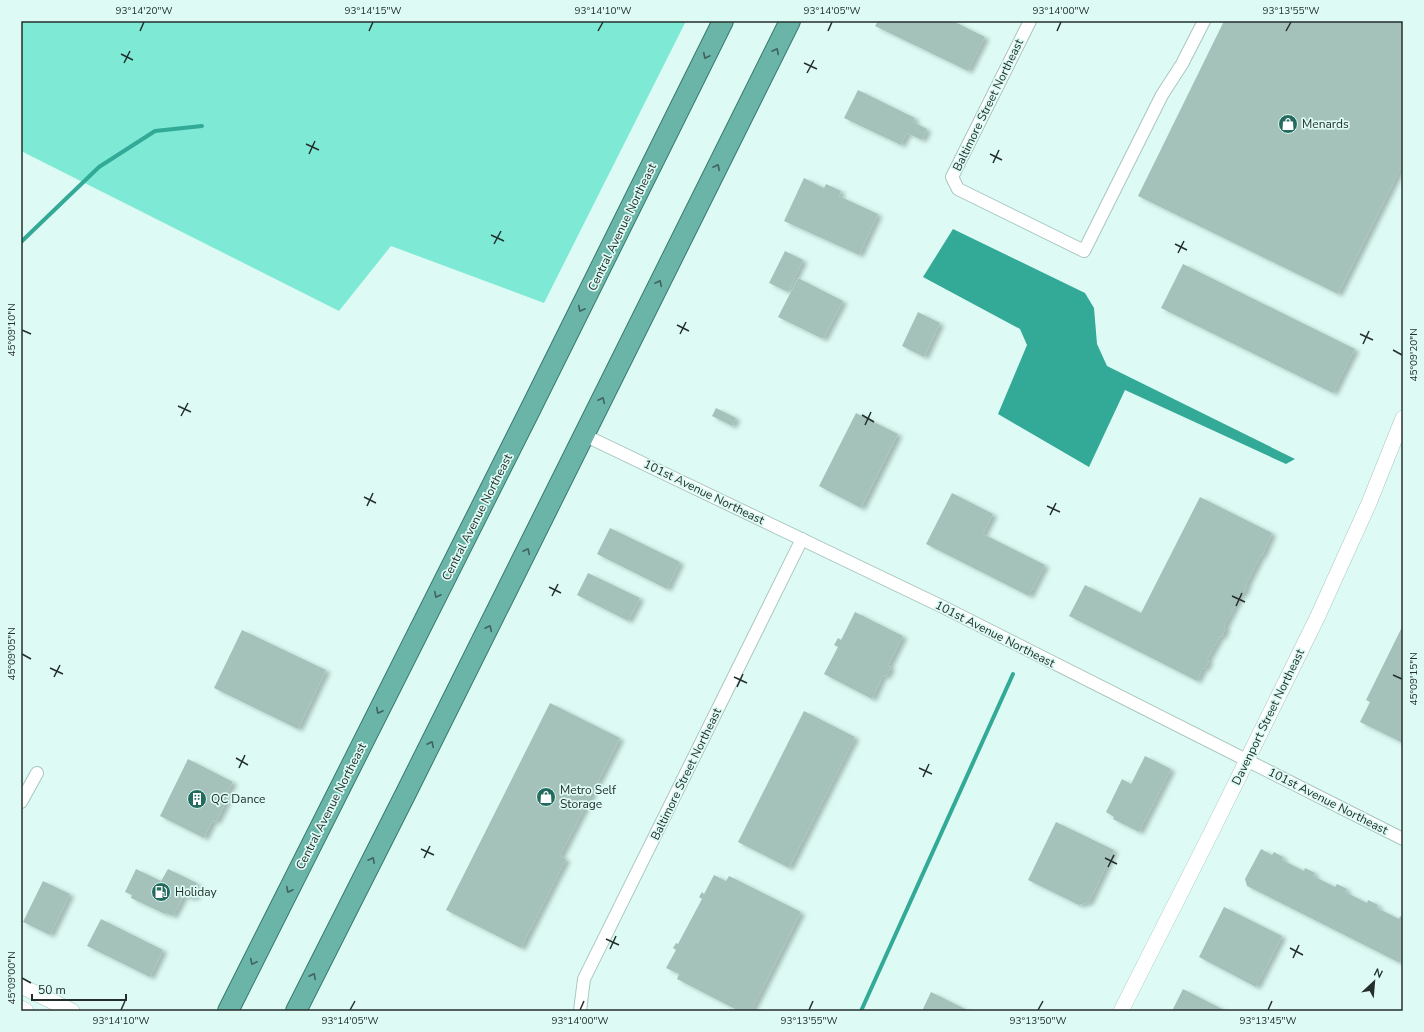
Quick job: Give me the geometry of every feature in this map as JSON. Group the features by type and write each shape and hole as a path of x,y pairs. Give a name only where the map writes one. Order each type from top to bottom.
{"highway":[{"name":"Central Avenue Northeast","path":"228,1011 537,397 723,21"},
{"path":"296,1011 790,21"}],"street":[{"name":"Baltimore Street Northeast","path":"1030,21 952,177 958,189 1084,251 1162,95 1182,64 1204,21"},
{"name":"Davenport Street Northeast","path":"1121,1011 1247,760 1344,559 1372,496 1403,418"},
{"name":"101st Avenue Northeast","path":"584,435 941,606 1403,839"},
{"name":"Baltimore Street Northeast","path":"580,1011 584,979 802,540"},
{"path":"21,802 24,789 37,773"},
{"path":"21,986 72,1011"},
{"path":"21,1008 26,1011"}],"shaded area":[{"path":"21,21 686,21 544,303 391,246 339,311 21,151"},
{"path":"953,229 1085,293 1094,308 1097,344 1107,366 1295,459 1286,464 1125,390 1089,467 998,414 1027,345 1020,329 923,277"}],"building":[{"path":"878,21 953,21 985,37 968,71 875,26"},
{"name":"Menards","path":"1224,21 1403,21 1403,163 1338,294 1138,196"},
{"path":"858,90 915,118 913,122 927,129 922,140 907,133 901,145 844,118"},
{"path":"804,178 824,188 826,184 841,191 839,196 878,214 859,255 784,221"},
{"path":"785,251 803,260 788,292 769,283"},
{"path":"1183,264 1355,349 1333,393 1161,308"},
{"path":"798,278 843,301 823,339 778,317"},
{"path":"918,312 940,323 924,357 902,346"},
{"path":"716,408 736,418 732,426 712,416"},
{"path":"856,413 898,434 861,508 819,486"},
{"path":"952,493 993,514 983,534 1045,565 1029,596 926,544"},
{"path":"1200,497 1272,533 1262,556 1261,555 1246,585 1247,586 1242,595 1241,594 1224,627 1226,627 1222,637 1220,636 1207,660 1209,661 1205,669 1203,668 1197,681 1069,616 1085,585 1141,613"},
{"path":"610,528 680,562 667,589 597,554"},
{"path":"588,573 640,598 628,621 577,595"},
{"path":"855,612 903,636 888,666 891,667 886,677 883,675 872,699 824,674 838,647 834,645 838,638 841,640"},
{"path":"1403,625 1403,743 1360,722 1370,702 1366,700"},
{"path":"242,630 326,670 298,729 214,688"},
{"name":"Metro Self Storage","path":"550,703 620,738 560,856 566,859 521,948 446,910"},
{"path":"804,711 855,737 789,868 738,842"},
{"path":"1145,756 1171,769 1139,832 1113,819 1114,817 1106,812 1122,779 1131,784"},
{"name":"QC Dance","path":"188,759 233,782 224,798 227,800 216,822 213,820 204,838 160,816"},
{"path":"1056,822 1114,850 1089,902 1079,905 1028,880"},
{"path":"1261,849 1272,855 1274,852 1283,857 1282,860 1304,871 1305,868 1315,873 1313,876 1335,887 1337,884 1347,889 1345,892 1367,903 1368,900 1378,905 1377,908 1399,919 1400,916 1403,918 1403,961 1398,962 1247,886 1245,879"},
{"name":"Holiday","path":"136,869 161,881 168,869 197,883 193,891 197,893 194,898 184,895 173,916 166,913 165,914 131,898 132,895 125,892"},
{"path":"714,875 726,881 729,876 801,912 751,1011 739,1011 677,979 679,974 666,968 676,950 673,948 676,943 678,944 702,899 699,897 702,892 704,894"},
{"path":"43,881 70,894 50,935 23,922"},
{"path":"1224,907 1282,936 1256,987 1199,957"},
{"path":"101,919 163,950 150,977 87,946"},
{"path":"1183,989 1226,1011 1172,1011"},
{"path":"931,992 969,1011 922,1011"}],"waterway":[{"path":"21,242 99,167 155,131 202,126"},
{"path":"861,1011 1013,674"}],"place":[{"name":"Menards","path":"1288,124"},
{"name":"Metro Self Storage","path":"546,797"},
{"name":"QC Dance","path":"197,799"},
{"name":"Holiday","path":"161,892"}]}
